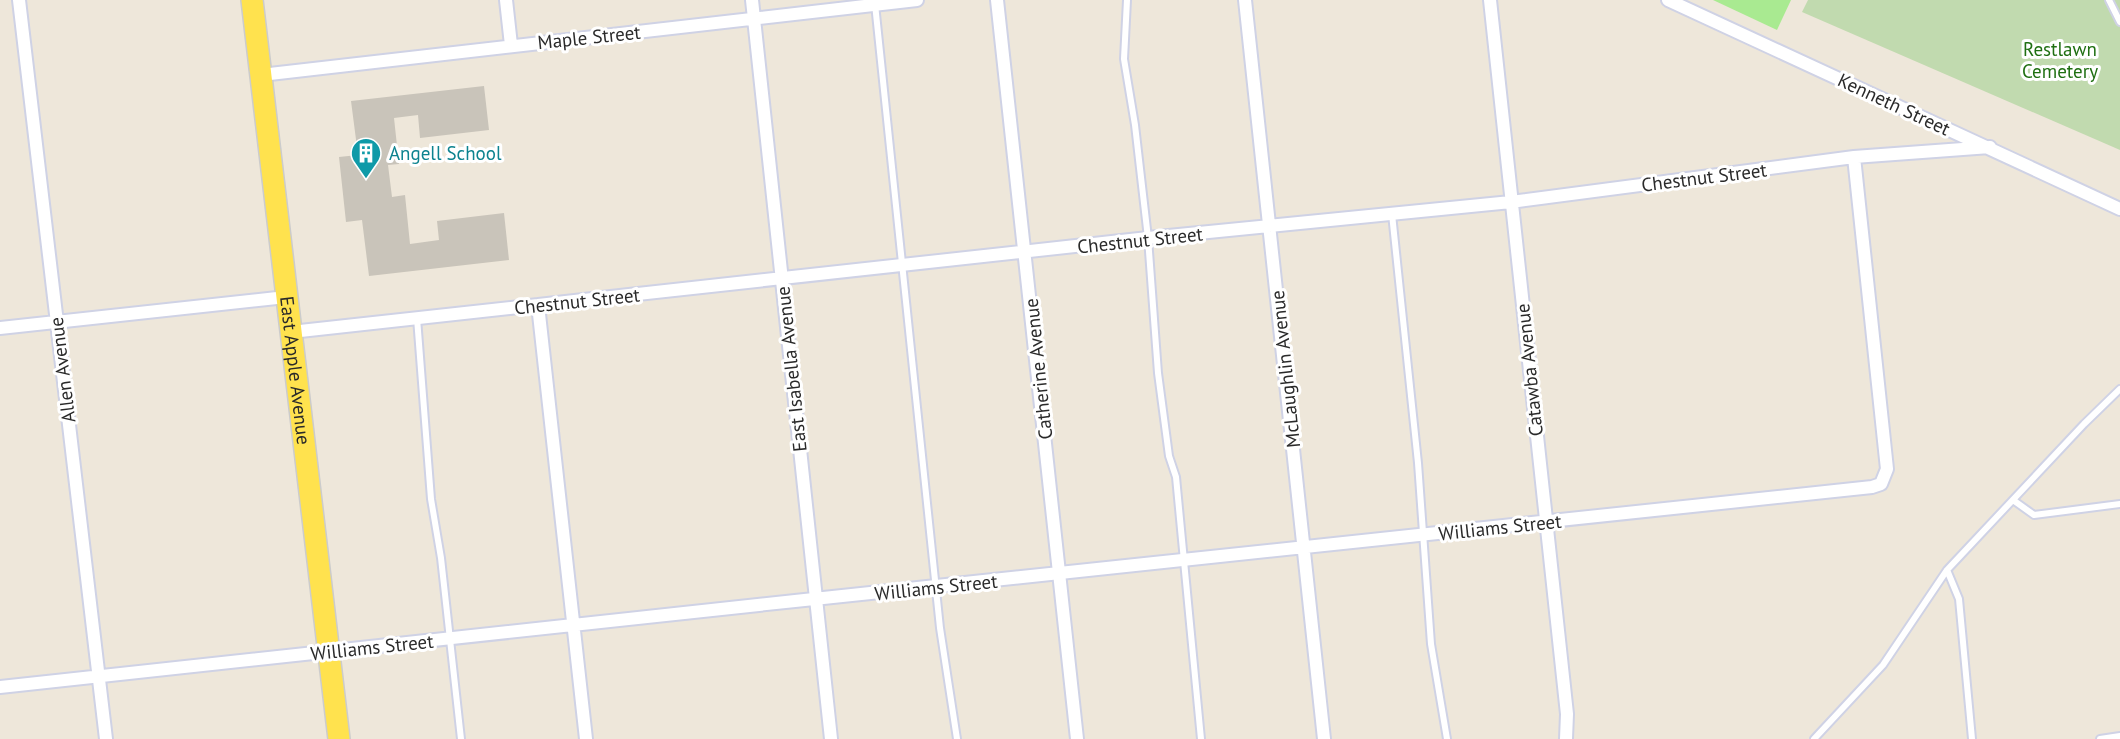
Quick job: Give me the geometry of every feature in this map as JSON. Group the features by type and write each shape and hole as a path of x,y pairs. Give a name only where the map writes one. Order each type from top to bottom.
{"main road":[{"name":"East Apple Avenue","path":"252,0 339,739"}],"street":[{"name":"Allen Avenue","path":"19,0 106,739"},
{"path":"506,0 511,46"},
{"name":"East Isabella Avenue","path":"752,0 831,739"},
{"name":"Maple Street","path":"261,75 754,19 875,2 917,0"},
{"name":"Catherine Avenue","path":"997,0 1077,739"},
{"name":"McLaughlin Avenue","path":"1245,0 1324,739"},
{"name":"Catawba Avenue","path":"1490,0 1567,714 1566,739"},
{"name":"Kenneth Street","path":"1668,0 2120,209"},
{"name":"Chestnut Street","path":"291,332 1147,238 1511,202 1854,157 1990,147"},
{"name":"Williams Street","path":"0,687 1872,487 1881,484 1887,469 1854,157"},
{"path":"0,328 286,297"},
{"path":"538,305 586,739"}],"lane":[{"path":"1127,0 1124,59 1130,88 1147,238 1158,373 1169,456 1176,477 1201,739"},
{"path":"2109,0 2120,22"},
{"path":"875,2 940,628 957,739"},
{"path":"1392,214 1418,463 1432,644 1447,739"},
{"path":"417,318 431,499 441,558 461,739"},
{"path":"1814,739 1883,665 1947,570 2120,389"},
{"path":"2114,395 2120,401"},
{"path":"2013,500 2034,515 2120,504"},
{"path":"1947,570 1959,599 1972,739"},
{"path":"2100,739 2120,736"}],"green space":[{"path":"1713,0 1791,0 1777,30"},
{"name":"Restlawn Cemetery","path":"1808,0 2120,0 2120,150 1802,12"}],"building":[{"name":"Angell School","path":"484,86 489,130 420,138 418,115 394,118 399,164 388,165 392,197 405,195 410,244 439,240 437,221 504,213 509,260 369,276 362,220 346,222 339,157 358,155 351,101"}],"place":[{"name":"Angell School","path":"366,180"}]}
